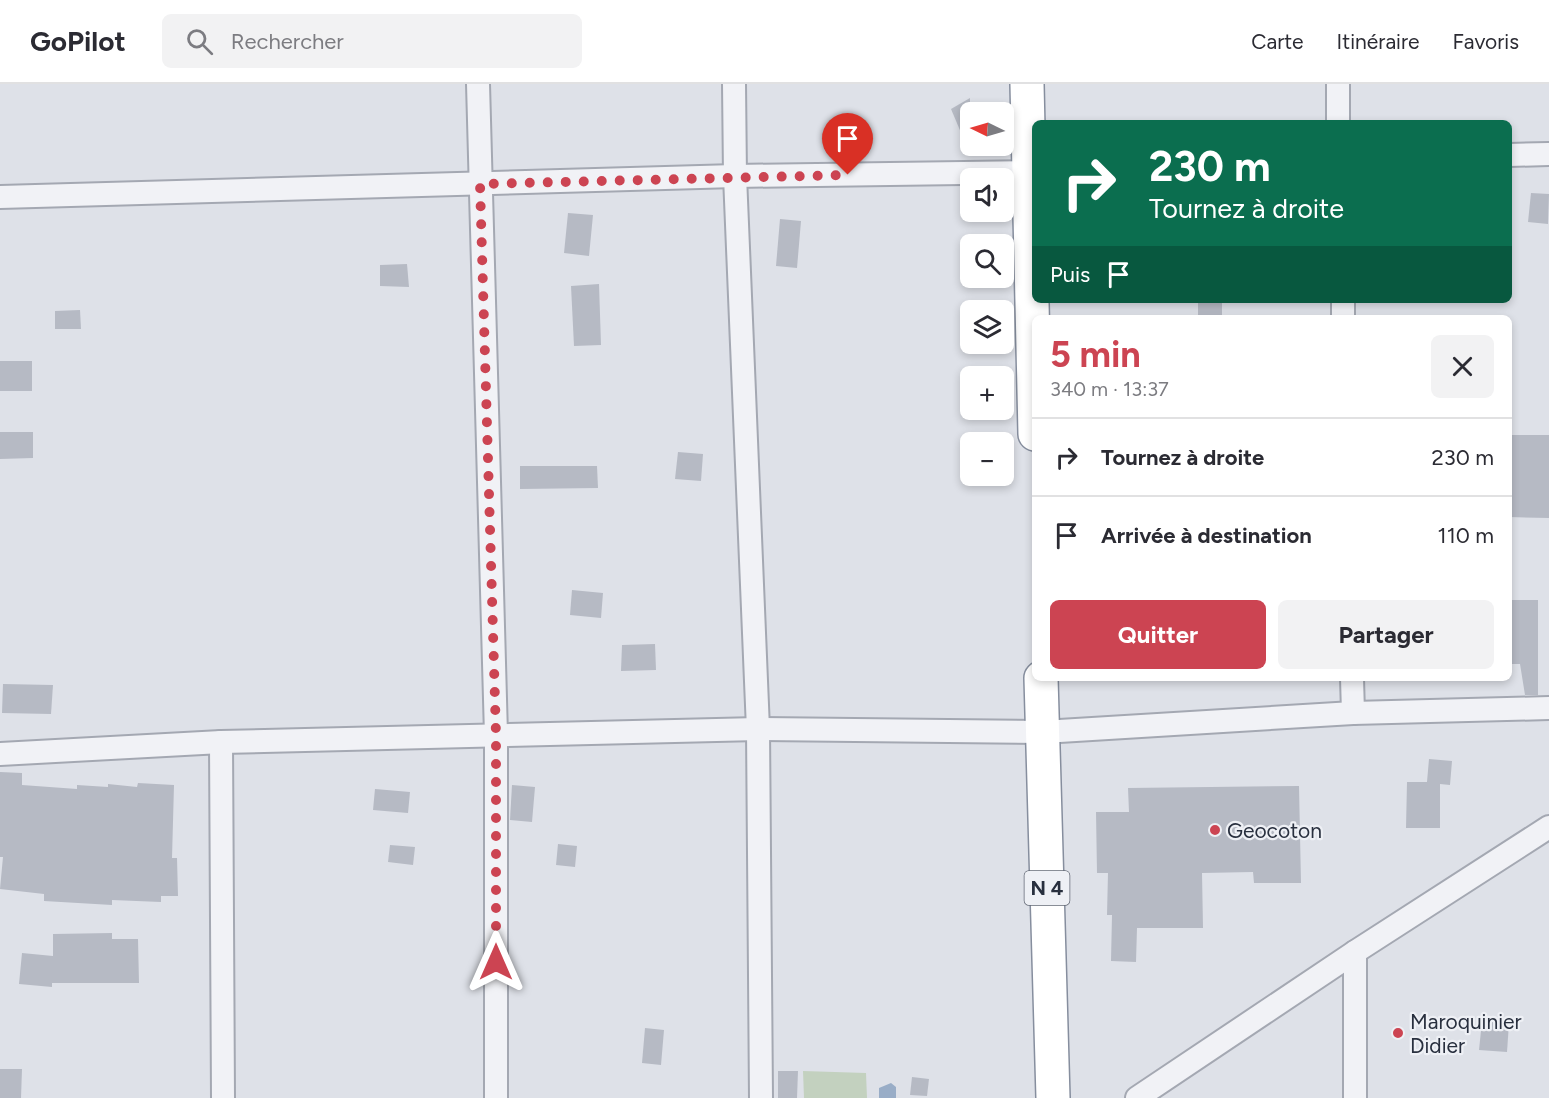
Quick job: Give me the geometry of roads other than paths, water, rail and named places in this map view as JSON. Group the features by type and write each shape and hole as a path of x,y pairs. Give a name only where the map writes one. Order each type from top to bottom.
{"highway":[{"path":"1027,84 1032,172"},
{"name":"N 4","path":"1041,681 1053,1098"}],"street":[{"path":"478,84 496,735 496,1098"},
{"path":"734,84 735,176 758,729 761,1098"},
{"path":"1338,84 1338,120"},
{"path":"1512,155 1549,154"},
{"path":"0,197 735,176 1032,172"},
{"path":"1352,681 1353,713"},
{"path":"0,754 221,742 758,729 1043,732 1353,713 1549,708"},
{"path":"221,742 223,1098"},
{"path":"1137,1098 1354,952 1549,827"},
{"path":"1354,952 1355,1098"}],"water":[{"path":"891,1083 896,1087 896,1098 879,1098 879,1088"}],"place":[{"name":"Geocoton","path":"1215,830"},
{"name":"Maroquinier Didier","path":"1398,1033"}]}
